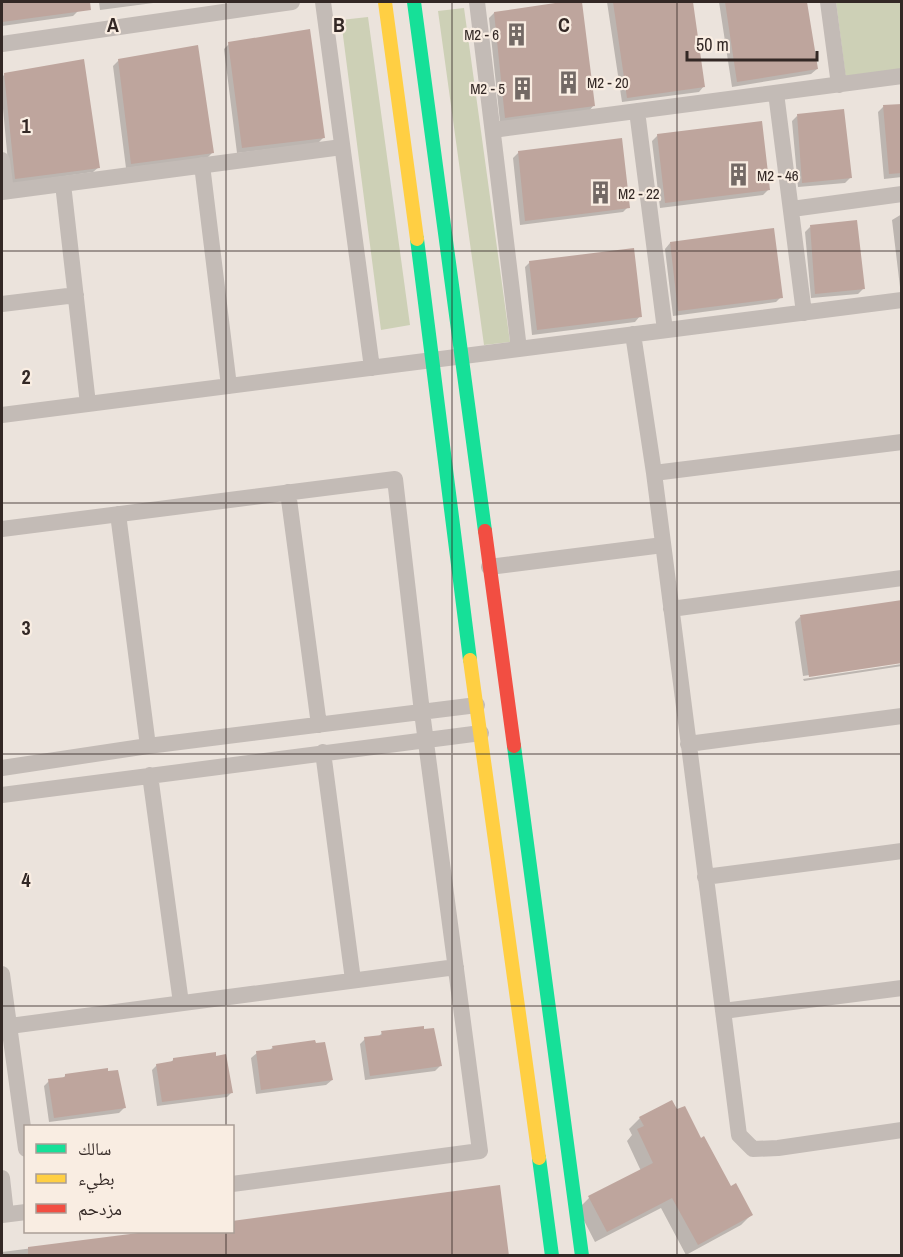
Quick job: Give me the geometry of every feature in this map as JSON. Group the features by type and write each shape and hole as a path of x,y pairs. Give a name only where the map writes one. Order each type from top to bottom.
{"street":[{"path":"2,44 292,2"},
{"path":"323,2 372,368"},
{"path":"385,2 433,360 477,597 582,1256"},
{"path":"414,2 489,567 477,597 477,705 552,1256"},
{"path":"477,2 519,349"},
{"path":"828,2 839,85"},
{"path":"493,130 902,76"},
{"path":"776,93 804,313"},
{"path":"638,111 665,330"},
{"path":"2,160 4,191 342,147"},
{"path":"202,165 229,386"},
{"path":"63,184 88,404"},
{"path":"792,209 902,194"},
{"path":"2,304 76,295"},
{"path":"2,415 902,300"},
{"path":"633,334 654,473 739,1135 753,1149 778,1148 902,1130"},
{"path":"654,473 902,442"},
{"path":"2,529 395,479 422,712 480,1151 234,1184"},
{"path":"288,492 319,725"},
{"path":"118,514 148,746"},
{"path":"489,567 663,545"},
{"path":"671,609 902,578"},
{"path":"2,768 148,746 477,705"},
{"path":"688,744 902,716"},
{"path":"264,732 268,759"},
{"path":"2,795 481,733"},
{"path":"323,752 353,980"},
{"path":"150,775 181,1003"},
{"path":"705,877 902,851"},
{"path":"5,1027 456,966"},
{"path":"2,975 5,1027 24,1137"},
{"path":"723,1011 902,988"},
{"path":"2,1178 4,1215 24,1212"}],"green space":[{"path":"836,2 901,2 901,80 847,87"},
{"path":"464,8 510,342 484,345 438,11"},
{"path":"368,17 410,325 381,330 341,20"}],"building":[{"path":"2,2 90,2 91,10 2,22"},
{"path":"562,2 582,2 595,106 505,118 494,12"},
{"path":"613,2 693,2 705,87 627,98"},
{"path":"725,2 807,2 818,69 737,82"},
{"path":"310,29 325,138 242,148 228,42"},
{"path":"198,45 214,153 131,164 118,59"},
{"path":"84,59 100,168 15,179 4,73"},
{"path":"902,104 902,173 889,174 883,105"},
{"path":"844,109 852,178 802,183 797,114"},
{"path":"762,121 770,190 665,203 657,134"},
{"path":"622,138 630,208 525,221 518,151"},
{"path":"857,220 865,289 815,294 810,225"},
{"path":"774,228 783,298 678,311 670,242"},
{"path":"634,248 642,317 537,330 529,261"},
{"path":"902,600 902,663 809,677 800,615"},
{"path":"424,1026 424,1029 434,1028 442,1066 370,1076 364,1037 382,1035 381,1031"},
{"path":"315,1040 316,1043 325,1042 333,1080 261,1090 256,1051 273,1049 272,1046"},
{"path":"216,1052 216,1056 226,1054 233,1093 162,1102 156,1064 173,1061 173,1058"},
{"path":"108,1068 108,1071 118,1070 126,1108 54,1118 48,1079 65,1077 65,1074"},
{"path":"672,1100 677,1109 685,1106 701,1138 704,1136 731,1186 736,1183 753,1215 698,1245 672,1198 607,1232 588,1196 653,1163 637,1129 644,1126 639,1117"},
{"path":"500,1185 509,1256 28,1256 28,1247 138,1233 234,1233 234,1221"}],"traffic: fast":[{"path":"414,2 485,531"},
{"path":"417,239 470,660"},
{"path":"514,746 582,1256"},
{"path":"539,1158 552,1256"}],"traffic: slow":[{"path":"385,2 417,239"},
{"path":"470,660 539,1158"}],"traffic: jam":[{"path":"485,531 514,746"}],"place":[{"name":"M2 - 6","path":"517,34"},
{"name":"M2 - 20","path":"569,82"},
{"name":"M2 - 5","path":"523,88"},
{"name":"M2 - 46","path":"739,175"},
{"name":"M2 - 22","path":"600,193"}]}
